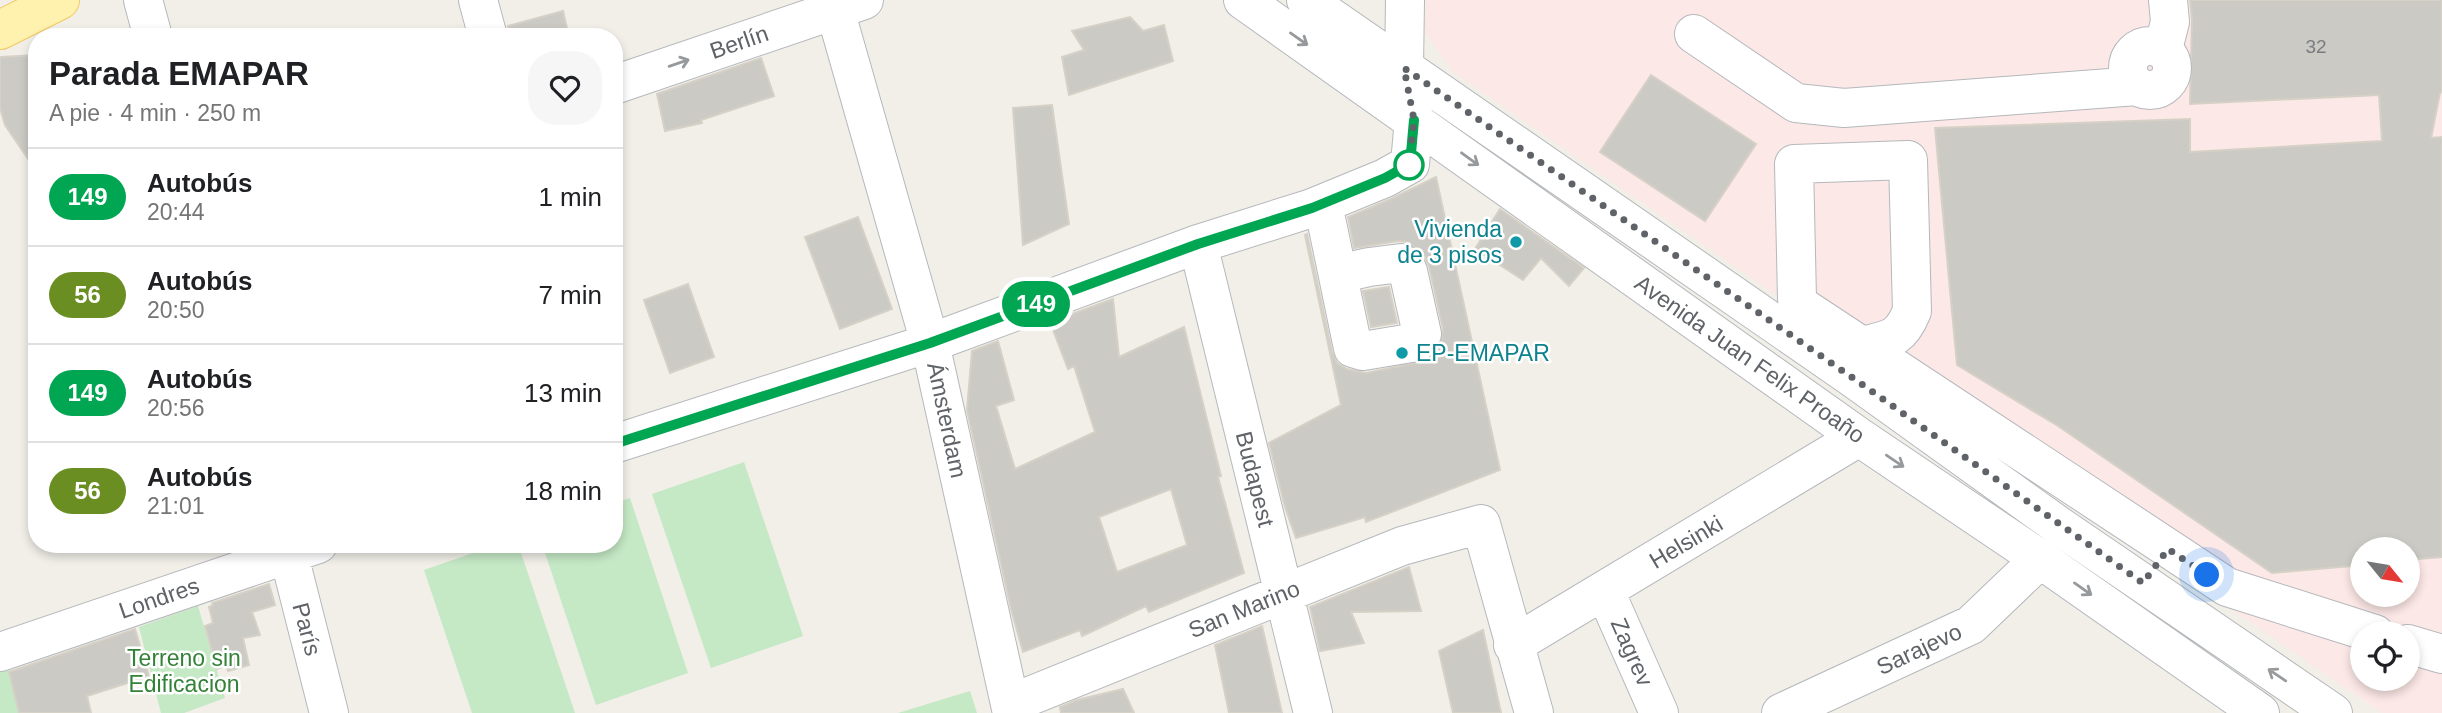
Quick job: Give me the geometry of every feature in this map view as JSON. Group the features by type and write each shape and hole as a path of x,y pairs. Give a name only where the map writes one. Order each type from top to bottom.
{"main road":[{"path":"0,30 60,0"}],"street":[{"path":"142,0 150,28"},
{"path":"478,0 486,28"},
{"name":"Avenida Juan Felix Proaño","path":"1243,0 1859,437 2040,559 2260,713"},
{"name":"Avenida Juan Felix Proaño","path":"1306,0 2333,713"},
{"path":"623,441 930,343 1198,244 1322,204 1385,178 1410,164 1414,120 1404,68 1405,0"},
{"path":"1693,34 1796,103 1844,108 2137,86 2127,68 2132,55 2143,46 2157,46 2164,50 2170,23 2168,0"},
{"name":"Berlín","path":"623,82 849,5"},
{"name":"Ámsterdam","path":"849,5 930,343 1011,709"},
{"path":"1862,345 1895,338 1906,325 1912,311 1908,160 1794,164 1797,299 1801,306 2227,587 2350,626"},
{"path":"1322,204 1338,275"},
{"name":"Budapest","path":"1198,244 1313,713"},
{"name":"Helsinki","path":"1513,645 1859,437"},
{"name":"San Marino","path":"1011,709 1283,593 1402,546 1481,524 1513,645"},
{"path":"2143,583 2168,549"},
{"name":"Londres","path":"0,652 283,553"},
{"name":"París","path":"298,553 329,713"},
{"name":"Sarajevo","path":"1781,713 1971,625 2040,559"},
{"name":"Zagrev","path":"1605,591 1660,713"},
{"path":"1513,645 1534,713"},
{"path":"2420,648 2442,654"}],"shaded area":[{"path":"1426,0 2442,0 2442,713 2382,713 2350,691 2420,691 2420,621 2350,621 2350,691 1453,72 1425,32"}],"green space":[{"path":"744,462 803,636 711,668 652,494"},
{"path":"630,498 688,673 596,705 545,553 623,553 623,500"},
{"path":"473,553 521,553 575,713 472,713 424,570"},
{"name":"Terreno sin Edificacion","path":"198,606 225,698 184,713 161,713 139,627"},
{"path":"8,668 19,713 0,713 0,672"},
{"path":"970,691 977,713 898,713"}],"building":[{"path":"2190,0 2442,0 2442,92 2431,138 2442,137 2442,557 2420,559 2420,537 2350,537 2350,566 2272,573 2058,426 1957,365 1935,128 2190,119 2190,152 2382,141 2379,95 2190,104"},
{"path":"563,11 567,28 508,28"},
{"path":"1130,17 1143,31 1164,25 1173,61 1069,95 1062,57 1084,50 1072,31"},
{"path":"28,55 28,159 5,125 0,108 0,57"},
{"path":"761,58 774,96 701,120 702,123 665,131 657,94"},
{"path":"1651,75 1756,144 1705,221 1600,152"},
{"path":"1052,105 1069,224 1023,245 1013,108"},
{"name":"EP-EMAPAR","path":"1436,177 1500,470 1366,522 1365,517 1296,538 1285,507 1269,443 1341,405 1305,235 1307,234 1332,352 1337,363 1347,369 1366,373 1429,360 1441,346 1443,329 1425,257 1408,242 1354,248 1348,217"},
{"name":"Vivienda de 3 pisos","path":"1500,209 1584,268 1569,286 1541,258 1523,280 1475,249"},
{"path":"858,217 892,309 840,329 805,237"},
{"path":"688,284 714,357 670,373 644,300"},
{"path":"1389,287 1397,323 1371,327 1363,291"},
{"path":"1113,299 1119,357 1184,327 1221,476 1218,477 1244,573 1149,612 1146,606 1082,636 1080,630 1023,652 967,410 972,351 998,341 1014,400 996,406 1015,469 1095,432 1074,366 1068,369 1050,322","holes":["1171,489 1187,545 1117,572 1099,517"]},
{"path":"1409,567 1421,611 1351,612 1364,643 1320,651 1310,607"},
{"path":"269,584 275,605 252,612 260,635 243,638 249,665 228,671 226,665 217,669 205,626 213,623 209,607 212,603"},
{"path":"1262,626 1282,713 1229,713 1215,645"},
{"path":"135,629 149,676 87,696 91,713 19,713 9,672"},
{"path":"1483,630 1501,713 1453,713 1439,651"},
{"path":"1123,689 1134,713 1061,713 1060,707 1077,700"}],"bus line":[{"name":"149","path":"623,441 930,343 1198,244 1322,204 1385,178 1410,164 1414,120"}],"place":[{"name":"Vivienda de 3 pisos","path":"1516,242"},
{"name":"EP-EMAPAR","path":"1402,353"}],"route":[{"path":"1409,165 1414,120 1404,68 1853,378 2143,583 2168,549 2207,575"}]}
